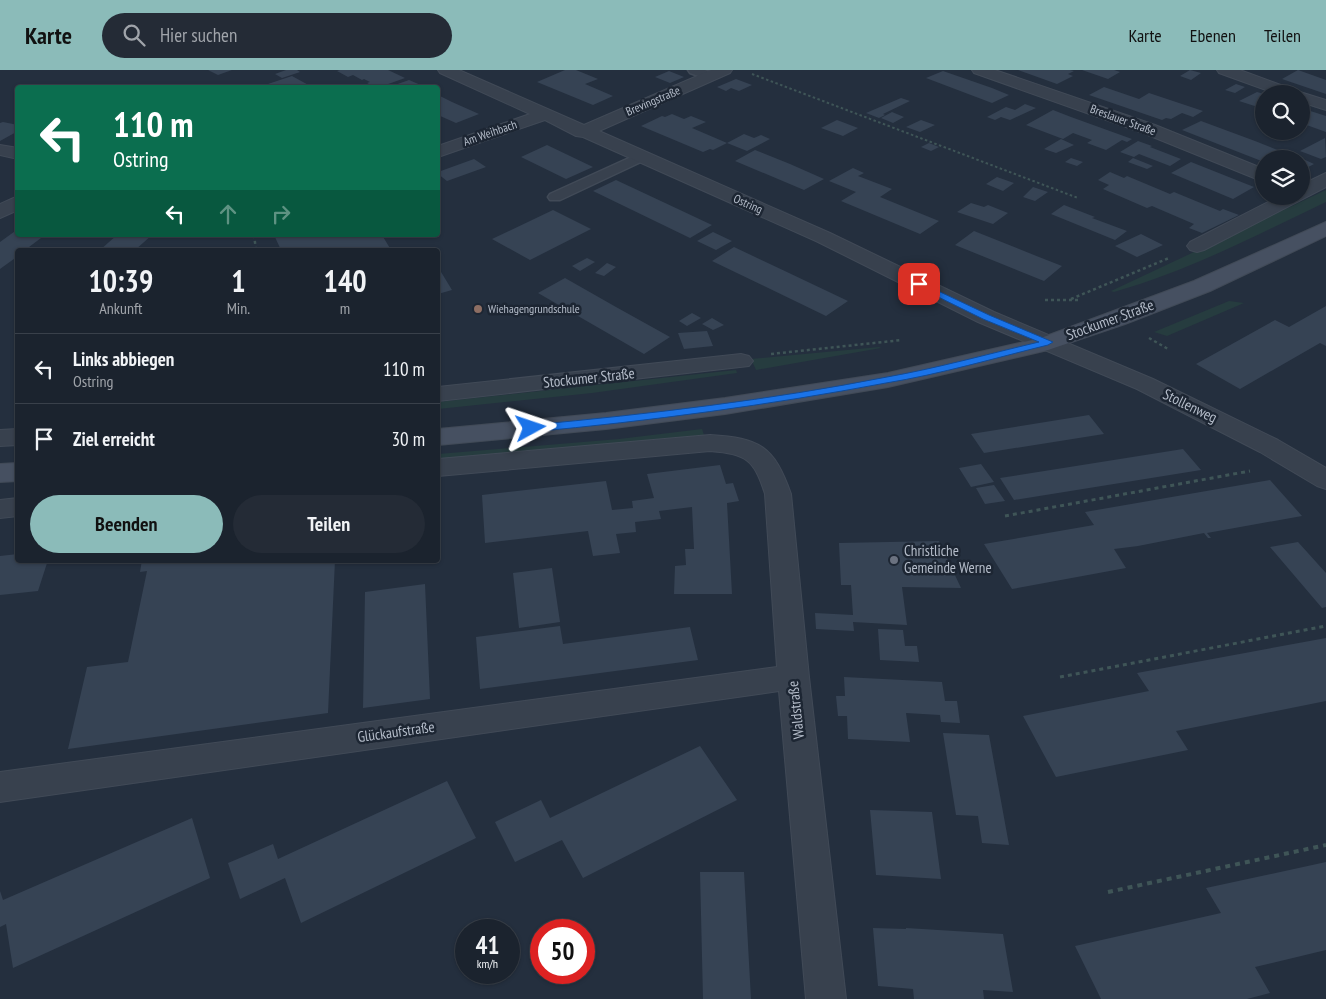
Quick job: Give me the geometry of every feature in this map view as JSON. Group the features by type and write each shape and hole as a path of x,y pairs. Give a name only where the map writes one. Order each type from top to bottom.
{"main road":[{"name":"Stockumer Straße","path":"440,437 606,422 725,406 888,380 1048,342 1117,319 1202,286 1326,228"},
{"path":"0,473 15,472"}],"street":[{"name":"Ostring","path":"446,70 543,115 824,237 986,317 1048,342"},
{"name":"Breslauer Straße","path":"980,70 1149,129 1255,172"},
{"path":"1225,70 1268,85"},
{"name":"Brevingstraße","path":"582,132 717,73"},
{"path":"1310,100 1326,105"},
{"name":"Am Weihbach","path":"440,151 543,115"},
{"path":"0,150 15,153"},
{"path":"1310,188 1326,179"},
{"path":"0,212 15,204"},
{"path":"1197,246 1277,205"},
{"name":"Stollenweg","path":"1048,342 1145,384 1269,446 1326,480"},
{"name":"Stockumer Straße","path":"440,394 741,361"},
{"path":"0,438 15,437"},
{"name":"Waldstraße","path":"440,468 710,443 731,444 753,450 765,461 778,494 793,677 826,999"},
{"path":"0,509 15,507"},
{"name":"Glückaufstraße","path":"0,787 793,677"}],"lane":[{"path":"694,70 717,73"},
{"path":"554,196 640,157"}],"path":[{"path":"751,74 1078,198"},
{"path":"1068,300 1197,246"},
{"path":"1045,300 1086,300"},
{"path":"741,361 764,354 902,340"},
{"path":"1005,516 1251,471"},
{"path":"1060,677 1326,626"},
{"path":"1108,892 1326,845"}],"green space":[{"path":"1326,190 1326,202 1248,239 1169,274 1114,292 1111,291 1294,205 1310,205 1310,198"},
{"path":"1229,301 1244,303 1167,336 1154,332"},
{"path":"881,348 756,370 751,359"},
{"path":"736,370 737,373 592,393 440,409 440,402"},
{"path":"702,429 704,435 620,445 440,460 440,454 619,439"}],"building":[{"path":"208,70 232,70 218,75"},
{"path":"286,70 297,70 300,72 282,78 275,74"},
{"path":"388,70 405,78 385,85 371,85 367,83 370,82 364,79 362,80 353,75 348,77 337,71"},
{"path":"565,70 576,70 598,79 585,84 613,96 593,105 537,82"},
{"path":"1018,70 1074,71 1068,74 1073,76 1057,84"},
{"path":"1082,70 1114,70 1120,72 1108,79"},
{"path":"1190,70 1201,73 1191,80 1180,76"},
{"path":"1298,70 1326,80 1326,94 1310,89 1310,85 1300,85 1282,79"},
{"path":"669,71 684,77 670,83 655,77"},
{"path":"943,71 1009,95 992,103 926,78"},
{"path":"292,76 308,85 265,85"},
{"path":"736,79 752,85 739,91 731,88 726,91 717,87"},
{"path":"409,80 421,85 395,85"},
{"path":"1236,84 1245,87 1235,93 1225,90"},
{"path":"1104,87 1139,99 1149,93 1203,111 1193,117 1182,113 1171,119 1166,118 1162,120 1089,95"},
{"path":"1255,93 1255,106 1239,101"},
{"path":"440,96 479,114 456,123 440,116"},
{"path":"901,98 910,101 883,114 885,115 879,118 866,113"},
{"path":"1025,104 1036,108 1010,120 1001,117 995,120 987,117 1006,107 1015,110"},
{"path":"1053,110 1132,139 1127,142 1122,140 1106,150 1087,143 1092,140 1073,133 1063,139 1026,125"},
{"path":"1310,111 1326,116 1326,132 1310,126"},
{"path":"892,112 904,117 893,123 881,118"},
{"path":"672,114 684,119 691,116 706,122 692,128 727,143 713,150 710,149 703,152 641,126 662,116 665,117"},
{"path":"837,120 858,128 843,136 821,128"},
{"path":"921,120 935,125 920,132 906,127"},
{"path":"1201,121 1278,150 1255,150 1255,158 1182,130"},
{"path":"0,123 15,124 15,133 0,141"},
{"path":"744,134 754,138 761,135 770,139 747,151 727,143"},
{"path":"1325,138 1326,157 1321,159 1310,155 1310,150 1302,150"},
{"path":"1061,139 1074,145 1056,153 1044,149"},
{"path":"1138,141 1181,159 1170,166 1139,154 1134,157 1120,152"},
{"path":"929,143 939,147 931,151 921,147"},
{"path":"547,145 593,167 566,179 521,157"},
{"path":"755,150 824,179 804,190 735,161"},
{"path":"1071,158 1083,162 1077,166 1065,162"},
{"path":"1133,158 1153,166 1147,169 1128,162"},
{"path":"474,159 486,167 447,181 440,176 440,171"},
{"path":"1191,162 1254,187 1233,199 1171,173"},
{"path":"853,168 864,173 858,176 892,189 880,197 939,221 920,234 841,201 856,192 829,181"},
{"path":"1110,172 1124,178 1127,176 1170,194 1174,192 1220,211 1223,209 1239,215 1202,233 1189,228 1194,224 1152,206 1147,208 1103,189 1109,185 1098,180"},
{"path":"997,177 1014,183 1003,191 986,184"},
{"path":"616,180 712,225 690,238 593,191"},
{"path":"1033,187 1048,192 1035,201 1023,197"},
{"path":"971,203 984,207 988,205 1008,213 993,224 957,212"},
{"path":"1064,205 1127,231 1115,240 1051,214"},
{"path":"553,210 591,229 530,260 492,239"},
{"path":"15,231 15,237 42,237 28,248 15,248 15,258 0,269 0,242"},
{"path":"974,231 1062,266 1044,281 955,245"},
{"path":"713,232 732,241 716,250 697,241"},
{"path":"1141,234 1163,245 1137,257 1115,246"},
{"path":"115,237 150,237 137,248 102,248"},
{"path":"275,237 383,237 390,248 280,248"},
{"path":"734,247 848,301 826,316 712,261"},
{"path":"587,258 595,262 580,271 572,266"},
{"path":"607,263 616,267 604,276 595,273"},
{"path":"440,270 452,290 440,293"},
{"path":"565,278 670,337 644,354 538,293"},
{"path":"1326,306 1326,346 1320,343 1240,389 1196,364 1275,320 1289,327"},
{"path":"692,313 701,318 687,326 679,321"},
{"path":"712,318 724,325 713,330 702,324"},
{"path":"707,331 713,346 684,349 678,333"},
{"path":"1089,415 1104,434 984,453 971,434"},
{"path":"1183,449 1201,470 1014,500 1000,478"},
{"path":"981,464 994,482 971,487 959,468"},
{"path":"720,465 726,484 733,483 739,501 727,503 732,594 674,594 675,566 686,565 685,549 694,549 692,507 659,511 661,519 635,522 636,532 616,534 620,553 593,556 588,531 485,543 482,495 606,481 612,510 633,508 632,501 654,498 647,474"},
{"path":"1270,480 1302,516 1207,533 1211,538 1208,538 1204,533 1114,549 1126,568 1012,589 984,544 1094,525 1085,512"},
{"path":"994,485 1005,501 985,504 976,488"},
{"name":"Christliche Gemeinde Werne","path":"939,541 961,588 902,587 907,625 853,622 854,631 816,629 815,613 853,615 851,585 841,585 839,543"},
{"path":"1298,542 1326,573 1326,607 1322,608 1270,547"},
{"path":"15,554 15,563 47,563 38,591 0,595 0,556"},
{"path":"142,563 335,563 328,713 68,749 87,667 128,662 147,571 140,572"},
{"path":"552,568 560,622 519,628 513,573"},
{"path":"425,584 430,699 363,708 365,592"},
{"path":"560,626 563,644 690,627 698,660 480,689 476,637"},
{"path":"878,629 903,630 905,646 917,646 919,662 880,660"},
{"path":"1326,638 1326,701 1176,731 1188,750 1056,777 1023,716 1149,691 1137,673"},
{"path":"844,677 942,682 945,701 957,701 960,723 941,722 940,715 906,713 910,742 848,739 847,716 838,716 836,696 845,696"},
{"path":"943,733 989,735 1009,845 982,843 978,816 956,815"},
{"path":"700,746 737,800 583,878 562,840 515,862 495,822 541,800 550,818"},
{"path":"447,781 476,838 301,923 285,878 240,899 228,863 273,844 278,859"},
{"path":"870,810 932,812 941,879 876,875"},
{"path":"192,818 210,878 13,968 6,924 0,927 0,891 3,900"},
{"path":"1326,862 1326,950 1255,967 1270,993 1247,999 1101,999 1075,946 1221,913 1206,888"},
{"path":"700,872 744,872 751,999 703,999"},
{"path":"873,928 906,928 1003,934 1013,992 983,990 984,999 914,999 913,989 878,986"}],"place":[{"name":"Wiehagengrundschule","path":"478,309"},
{"name":"Christliche Gemeinde Werne","path":"894,560"}],"route":[{"path":"531,428 606,422 725,406 888,380 1048,342 986,317 919,284"}]}
